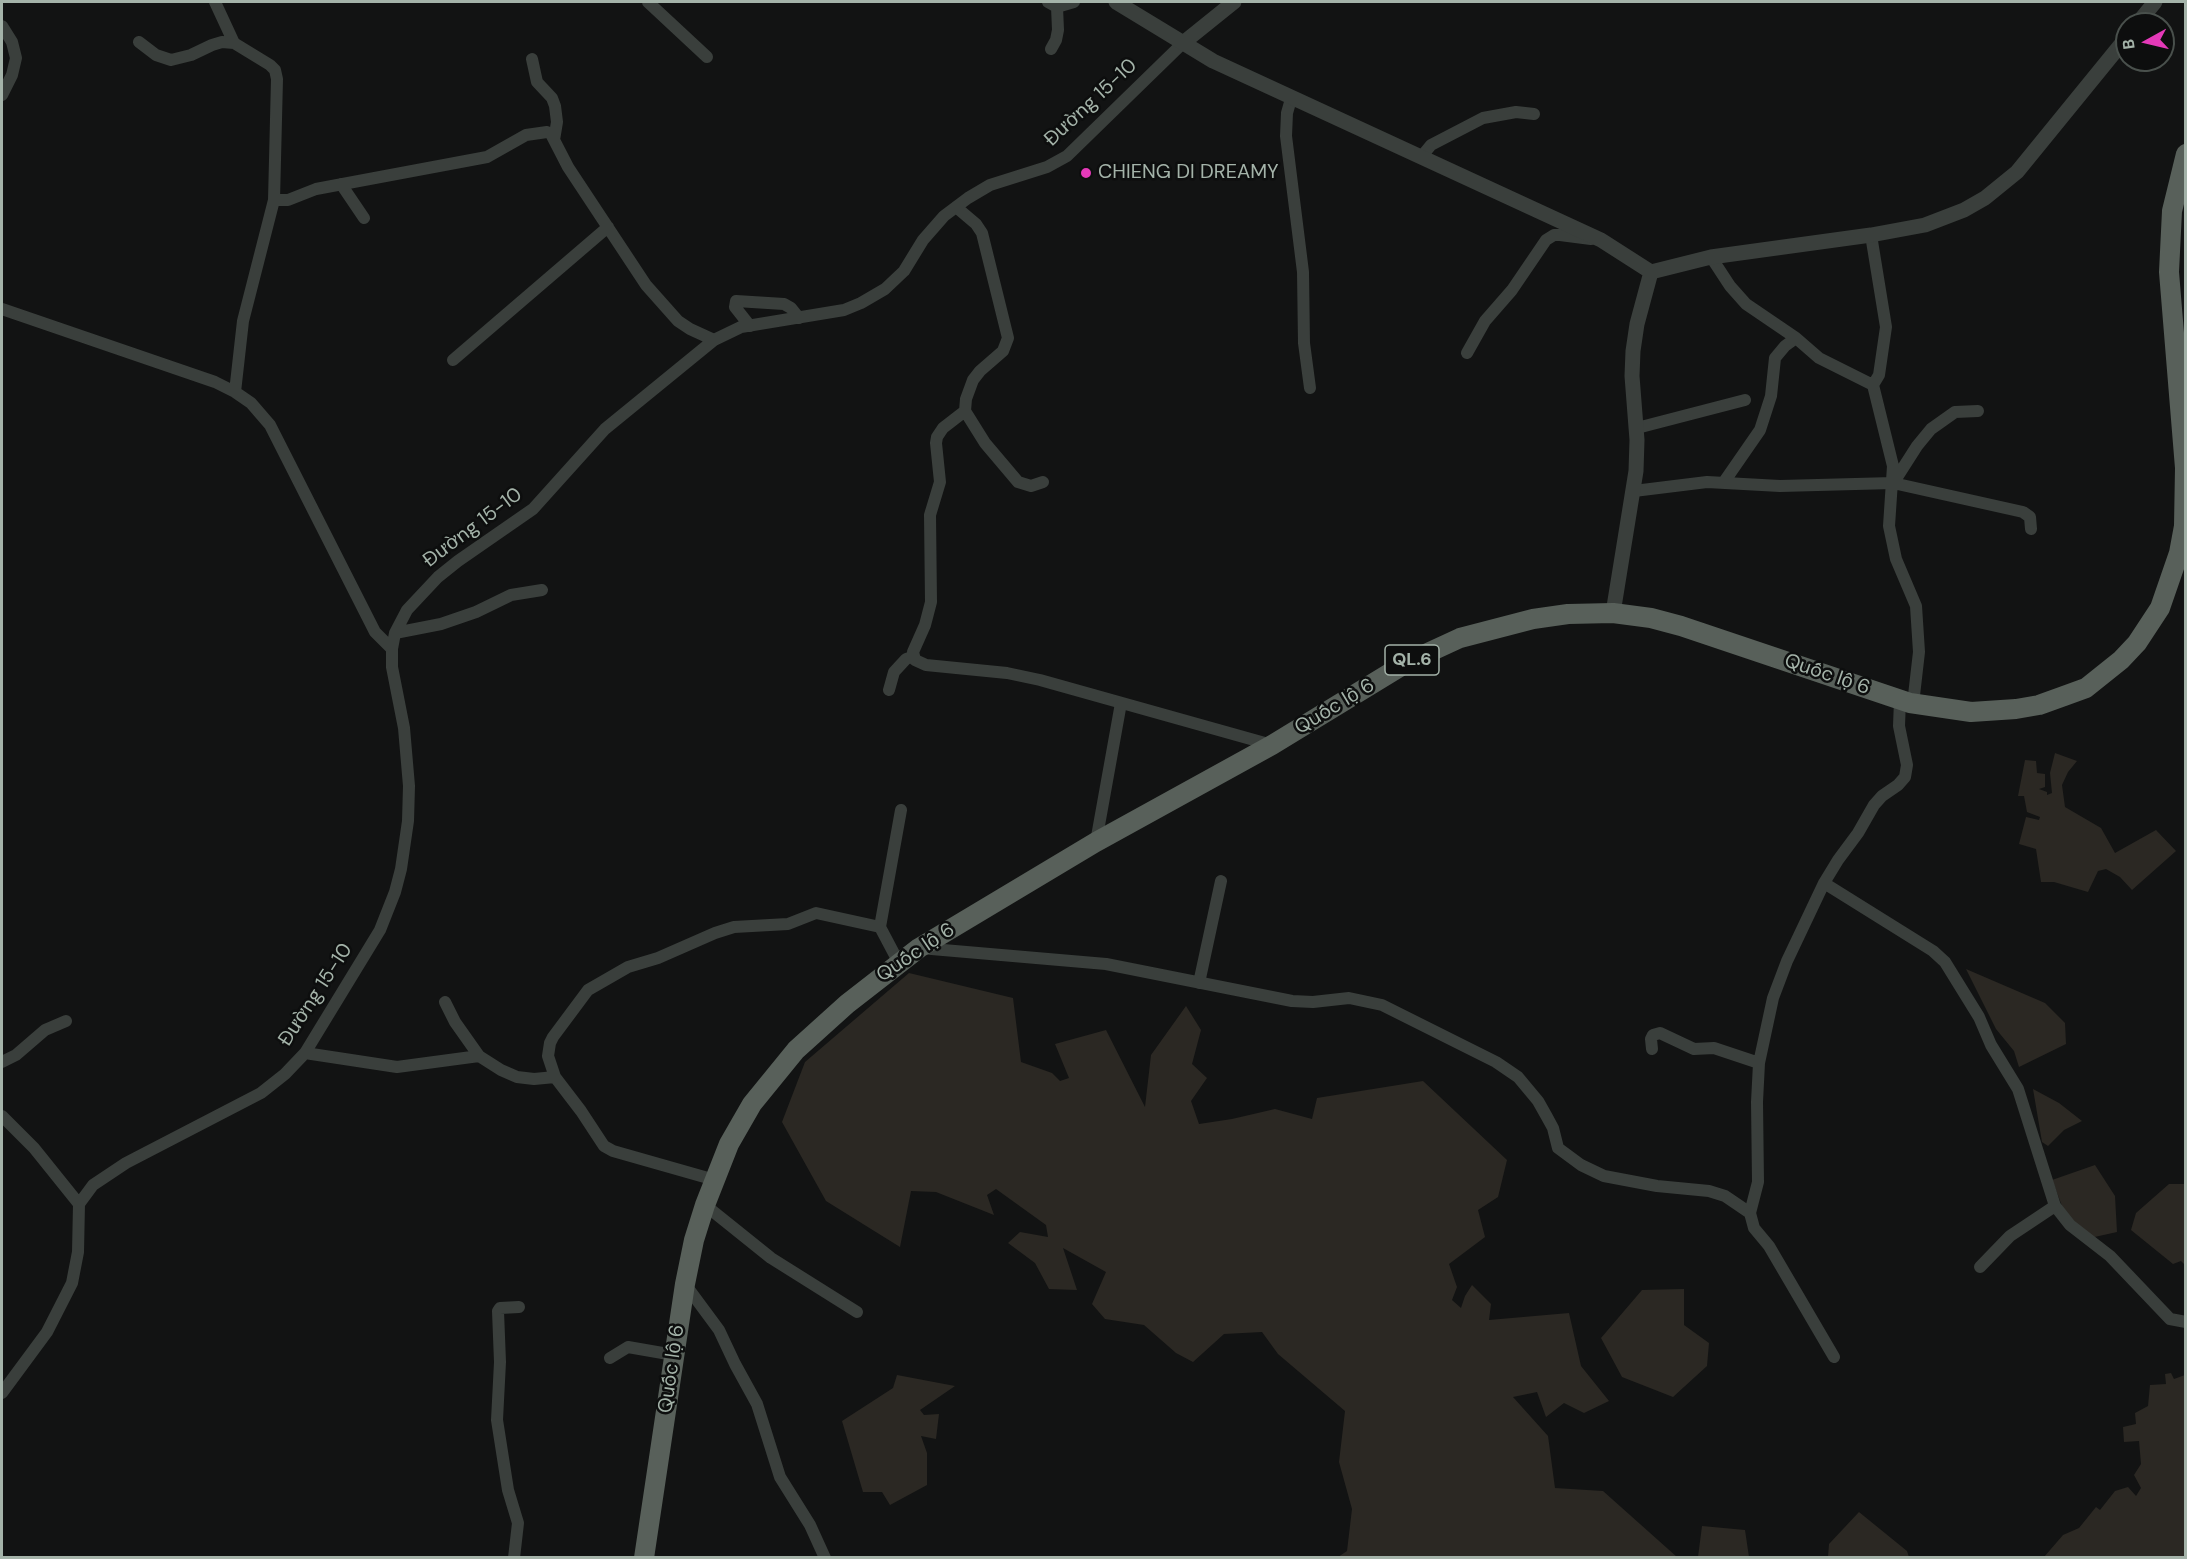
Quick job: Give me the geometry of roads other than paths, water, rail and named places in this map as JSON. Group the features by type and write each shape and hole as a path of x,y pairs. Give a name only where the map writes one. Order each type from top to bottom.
{"highway":[{"name":"Quốc lộ 6","path":"644,1557 685,1284 694,1240 729,1144 752,1104 796,1050 847,1004 919,948 1096,842 1272,745 1408,662 1460,638 1533,619 1568,614 1613,613 1651,618 1906,702 1971,712 1996,712 2039,705 2086,688 2121,660 2137,643 2160,608 2176,563 2184,526 2185,468 2169,272 2172,211 2186,154"}],"street":[{"path":"215,2 234,44"},
{"path":"648,2 707,57"},
{"path":"1051,49 1058,30 1053,4 1074,2"},
{"path":"1116,2 1213,61 1291,99 1422,156 1601,240 1651,272 1711,257 1871,235 1924,225 1945,218 1978,202 2002,185 2032,156 2115,52"},
{"path":"1183,43 1234,2"},
{"path":"2,26 12,42 16,58 12,75 2,95"},
{"path":"139,42 156,55 171,60 191,55 222,42 234,44 275,70 277,79 274,200 243,321 235,392"},
{"name":"Đường 15-10","path":"79,1204 93,1185 107,1174 270,1087 285,1074 305,1053 370,949 388,910 401,869 408,820 409,786 402,711 392,668 392,649 395,633 407,610 438,577 469,552 533,508 605,429 714,340 729,332 750,326 844,310 885,289 904,271 932,228 956,207 998,182 1047,167 1067,156 1183,43"},
{"path":"532,59 537,82 552,98 555,106 557,122 554,140"},
{"path":"1291,99 1287,113 1286,136 1303,272 1305,355 1310,388"},
{"path":"1422,156 1431,145 1483,118 1516,112 1534,114"},
{"path":"274,200 295,198 316,189 487,157 526,135 547,132 552,134 568,167 635,270 673,316 690,329 714,340"},
{"path":"341,184 364,218"},
{"path":"956,207 976,224 982,233 1008,338 1003,351 973,380 966,399 965,411 985,443 1018,482 1031,486 1043,482"},
{"path":"453,360 608,227"},
{"path":"1467,353 1485,321 1512,290 1549,237 1560,235 1601,240"},
{"path":"1834,1357 1769,1246 1754,1228 1750,1213 1756,1193 1758,1172 1759,1063 1768,1014 1779,981 1824,883 1874,805 1882,796 1898,786 1905,777 1907,765 1899,726 1919,652 1916,606 1896,559 1891,539 1889,514 1893,483 1892,456 1873,385 1879,375 1886,327 1871,235"},
{"path":"1711,257 1741,299 1820,358 1873,385"},
{"path":"1613,613 1634,491 1637,456 1632,376 1633,351 1637,324 1651,272"},
{"path":"750,326 735,307 735,301 784,304 791,308 799,318"},
{"path":"2,309 215,382 235,392 257,409 270,425 375,632 392,649"},
{"path":"1724,482 1760,430 1771,396 1775,358 1796,338"},
{"path":"1637,428 1745,400"},
{"path":"965,411 943,428 937,436 940,482 930,515 931,602 926,625 913,652 919,664 1018,675 1272,745"},
{"path":"1893,483 1931,429 1955,412 1978,411"},
{"path":"1634,491 1696,482 1780,486 1893,483 2024,512 2030,517 2031,528"},
{"path":"395,633 441,624 476,612 511,595 542,590"},
{"path":"889,690 894,672 906,659 914,656"},
{"path":"1096,842 1121,703"},
{"path":"899,963 880,927 901,810"},
{"path":"1199,983 1221,881"},
{"path":"1824,883 1934,951 1945,962 1979,1017 1991,1046 2018,1089 2055,1206 2070,1226 2110,1256 2170,1319 2186,1322"},
{"path":"715,1180 613,1151 604,1146 555,1077 548,1056 553,1037 588,990 628,967 658,958 727,929 788,924 816,913 880,927"},
{"path":"919,948 979,955 1106,964 1292,1001 1313,1002 1349,998 1382,1005 1496,1062 1518,1077 1538,1101 1552,1128 1558,1148 1581,1165 1604,1176 1666,1188 1709,1191 1725,1196 1750,1213"},
{"path":"445,1002 455,1022 479,1056 517,1077 534,1079 555,1077"},
{"path":"2,1062 16,1056 45,1030 66,1021"},
{"path":"1652,1049 1653,1035 1660,1033 1694,1049 1714,1048 1759,1063"},
{"path":"305,1053 397,1067 479,1056"},
{"path":"2,1116 34,1148 79,1204 78,1252 72,1283 47,1332 2,1393"},
{"path":"705,1205 771,1258 857,1312"},
{"path":"1980,1268 2010,1236 2055,1206"},
{"path":"685,1284 718,1330 757,1404 780,1477 810,1525 825,1557"},
{"path":"514,1557 518,1523 508,1490 497,1420 500,1362 498,1311 500,1308 519,1307"},
{"path":"610,1358 628,1347 674,1355"}],"place":[{"name":"CHIENG DI DREAMY","path":"1086,173"}]}
